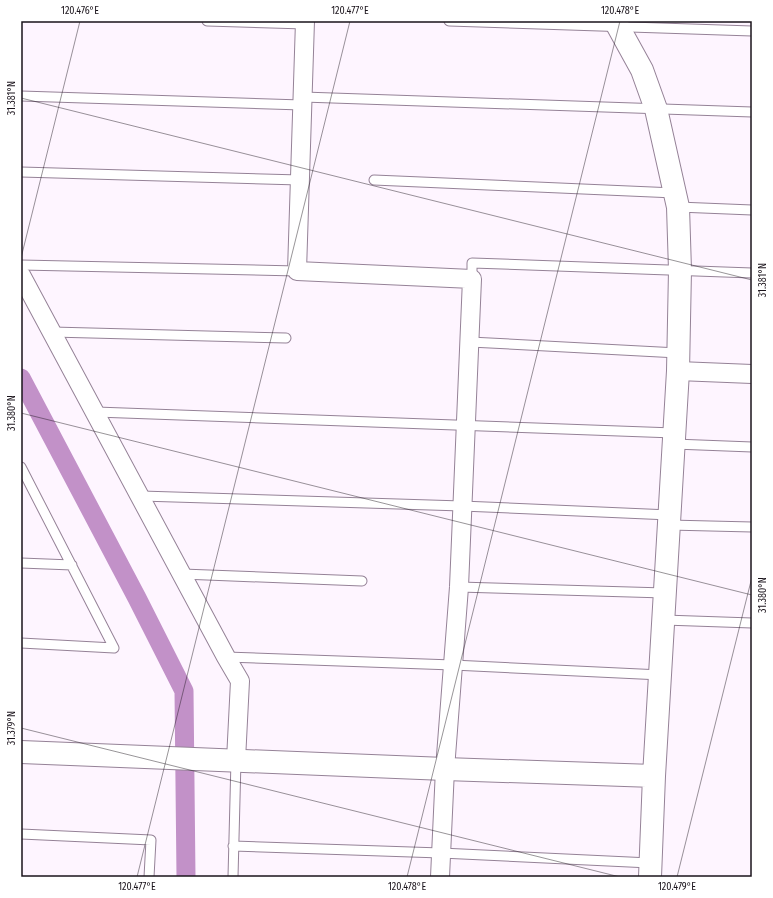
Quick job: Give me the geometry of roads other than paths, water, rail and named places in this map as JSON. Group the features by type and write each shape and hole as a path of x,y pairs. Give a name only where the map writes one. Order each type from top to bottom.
{"street":[{"path":"305,22 297,271 472,279 459,587 444,769 440,877"},
{"path":"617,24 642,70 656,109 676,200 680,270 678,362 650,870"},
{"path":"21,275 96,412 226,657 240,680 236,760"},
{"path":"678,362 752,374"},
{"path":"21,752 654,776"}],"lane":[{"path":"207,21 305,22"},
{"path":"449,21 617,24 752,31"},
{"path":"21,96 752,112"},
{"path":"21,172 300,180"},
{"path":"374,180 676,200 752,210"},
{"path":"472,279 472,263 752,273"},
{"path":"21,265 297,271"},
{"path":"52,332 286,338"},
{"path":"470,342 678,362"},
{"path":"96,412 466,426 674,439 752,447"},
{"path":"21,467 26,484 72,565 114,648 21,644"},
{"path":"141,496 462,506 752,527"},
{"path":"21,563 72,565"},
{"path":"182,574 362,582"},
{"path":"459,587 665,593"},
{"path":"664,620 752,623"},
{"path":"226,657 453,665 660,675"},
{"path":"233,877 236,760"},
{"path":"21,834 151,840 149,877"},
{"path":"233,846 441,853 650,870"}],"waterway":[{"path":"21,378 137,598 184,691 186,877"}]}
